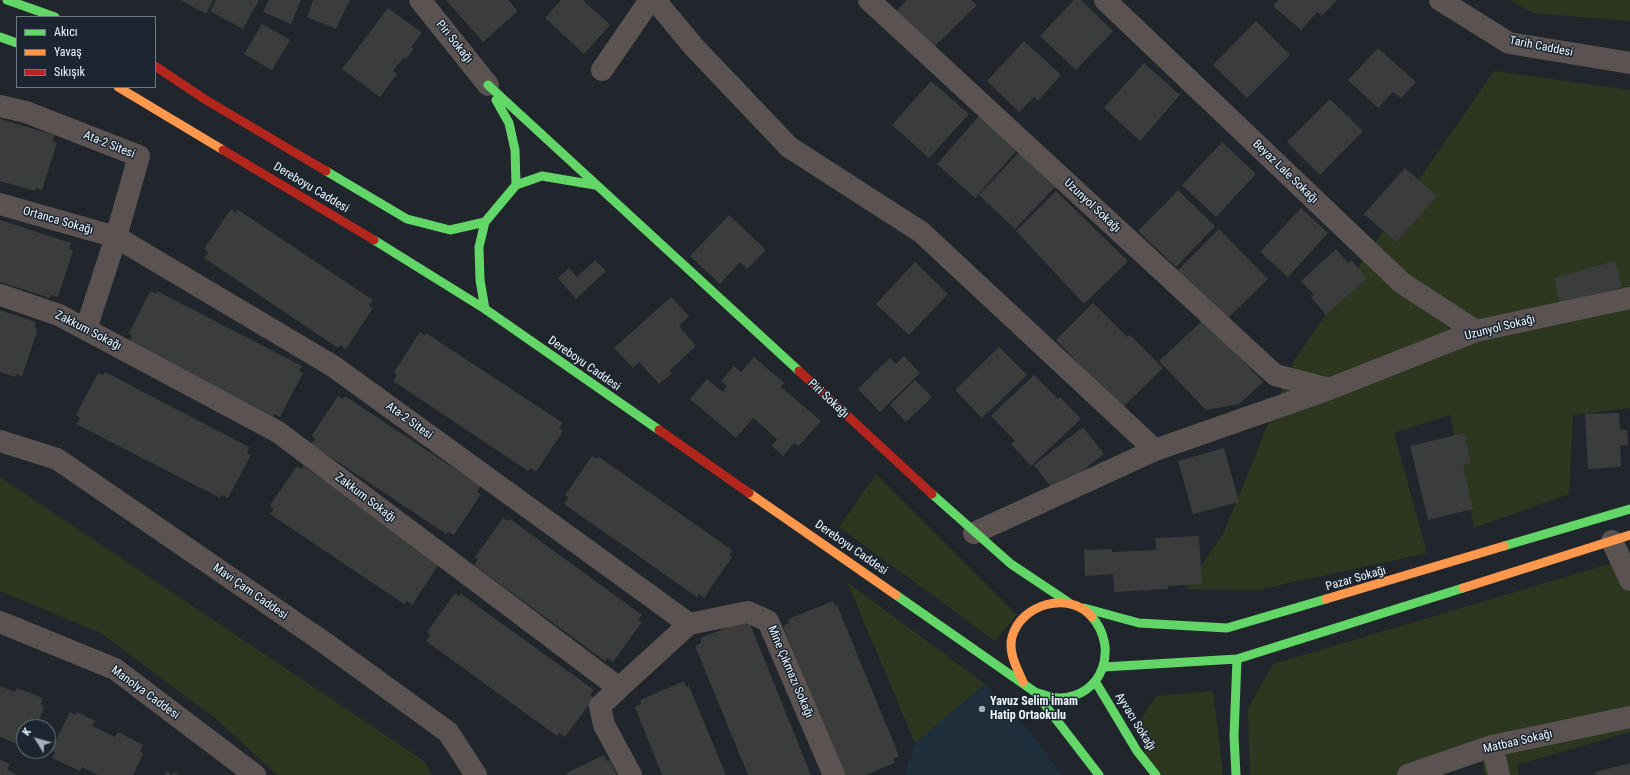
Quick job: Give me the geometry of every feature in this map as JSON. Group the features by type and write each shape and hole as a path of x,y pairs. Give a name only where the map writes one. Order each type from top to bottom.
{"main road":[{"path":"7,0 52,16"},
{"path":"0,37 16,43"},
{"name":"Dereboyu Caddesi","path":"156,67 206,100 407,219 450,230 485,222"},
{"path":"488,85 509,123 515,150 516,185"},
{"name":"Piri Sokağı","path":"488,85 974,534 1011,564 1068,602"},
{"name":"Dereboyu Caddesi","path":"120,88 430,273 1036,692 1051,697 1067,697 1082,691 1095,681 1104,667 1107,651 1104,634 1096,619 1084,608 1068,602 1053,602 1039,606 1026,614 1017,626 1012,640 1011,655 1015,669 1023,682"},
{"path":"485,310 480,280 479,247 485,222 516,185 542,176 596,186"},
{"name":"Pazar Sokağı","path":"1084,608 1139,623 1227,628 1630,509"},
{"path":"1104,667 1237,659 1621,538"},
{"path":"1236,775 1234,736 1237,659"},
{"name":"Ayvacı Sokağı","path":"1095,681 1137,750 1156,775"},
{"path":"1036,692 1099,775"}],"street":[{"name":"Piri Sokağı","path":"420,0 488,85"},
{"path":"602,70 650,0"},
{"path":"655,0 692,46 789,147 921,232 1155,450"},
{"name":"Uzunyol Sokağı","path":"869,0 1275,375 1329,389"},
{"name":"Beyaz Lale Sokağı","path":"1105,0 1402,283 1476,331"},
{"name":"Tarih Caddesi","path":"1440,0 1509,43 1630,63"},
{"name":"Ata-2 Sitesi","path":"0,106 26,112 140,156 116,237 86,329"},
{"name":"Ortanca Sokağı","path":"0,204 116,237"},
{"name":"Ata-2 Sitesi","path":"116,237 333,366 689,624"},
{"name":"Zakkum Sokağı","path":"0,295 59,315 278,432 619,688"},
{"name":"Uzunyol Sokağı","path":"974,534 1155,450 1329,389 1476,331 1630,298"},
{"name":"Mavi Çam Caddesi","path":"0,442 57,459 325,643 448,732 476,775"},
{"path":"1621,538 1630,580"},
{"name":"Mine Çıkmazı Sokağı","path":"689,624 748,612 768,621 834,775"},
{"name":"Manolya Caddesi","path":"0,622 115,669 255,775"},
{"path":"631,775 604,725 600,706 689,624"},
{"name":"Matbaa Sokağı","path":"1408,775 1492,746 1630,718"},
{"path":"1492,746 1499,775"}],"shaded area":[{"name":"Yavuz Selim İmam Hatip Ortaokulu","path":"985,684 1032,734 1062,775 905,775 915,743"}],"green space":[{"path":"1510,0 1630,0 1630,21 1534,13"},
{"path":"1494,71 1630,90 1630,408 1573,415 1569,494 1474,528 1450,415 1394,433 1427,553 1257,590 1185,589 1223,534 1295,359"},
{"path":"876,474 1017,615 995,641 839,527"},
{"path":"0,477 424,761 432,775 277,775 215,718 101,633 0,591"},
{"path":"1626,559 1630,572 1630,732 1517,765 1519,775 1485,775 1481,761 1436,775 1250,775 1248,708 1273,664"},
{"path":"847,582 985,684 915,743"},
{"path":"1213,691 1223,775 1160,775 1145,755 1138,723 1156,696"}],"building":[{"path":"180,0 213,0 206,14"},
{"path":"216,0 259,0 243,29 210,11"},
{"path":"269,0 301,0 291,24 263,12"},
{"path":"313,0 350,0 336,29 307,17"},
{"path":"446,0 508,0 518,11 483,42"},
{"path":"561,0 583,0 610,25 584,54 545,18"},
{"path":"907,0 971,0 977,5 933,48 896,11"},
{"path":"1074,0 1081,0 1113,31 1076,70 1040,36"},
{"path":"1278,0 1337,0 1322,16 1317,12 1301,30 1273,6"},
{"path":"388,8 422,33 411,47 414,49 406,59 404,57 393,71 397,74 380,97 342,69"},
{"path":"1256,21 1290,55 1247,98 1213,65"},
{"path":"262,24 290,40 272,70 244,54"},
{"path":"1024,41 1061,75 1038,101 1034,97 1019,112 987,81"},
{"path":"1378,48 1416,82 1401,98 1393,92 1378,108 1348,80"},
{"path":"1144,63 1180,95 1140,141 1104,108"},
{"path":"931,81 969,114 929,158 892,125"},
{"path":"1330,99 1363,131 1320,175 1287,142"},
{"path":"979,116 1017,150 975,198 937,164"},
{"path":"0,119 55,135 52,141 57,143 42,190 36,188 35,191 0,181"},
{"path":"1222,142 1256,174 1216,217 1182,185"},
{"path":"1019,152 1056,186 1015,229 979,195"},
{"path":"1405,168 1437,196 1396,242 1364,214"},
{"path":"1178,190 1215,226 1176,267 1138,231"},
{"path":"1056,191 1128,261 1084,304 1016,231"},
{"path":"1301,208 1328,233 1288,277 1260,252"},
{"path":"231,209 236,213 237,209 373,300 369,306 373,308 346,349 340,345 338,348 204,258 208,252 204,249"},
{"path":"729,215 766,250 747,269 740,262 720,284 690,256"},
{"path":"0,220 71,243 69,249 73,251 58,297 51,295 50,298 0,282"},
{"path":"1219,229 1268,279 1226,320 1177,271"},
{"path":"1336,249 1348,263 1352,261 1367,278 1326,315 1311,297 1314,295 1301,281"},
{"path":"595,260 606,271 576,299 558,278 569,268 577,277"},
{"path":"1615,261 1622,287 1560,304 1554,278"},
{"path":"915,262 948,294 909,335 876,304"},
{"path":"150,291 156,294 157,291 302,366 299,371 303,373 280,417 274,414 273,417 129,342 132,336 129,333"},
{"path":"671,297 689,316 679,326 696,346 670,370 672,373 659,384 639,362 633,368 614,348"},
{"path":"1093,303 1127,337 1130,335 1163,368 1122,408 1056,340"},
{"path":"0,310 36,322 34,328 38,329 22,376 16,374 15,377 0,372"},
{"path":"1204,319 1263,382 1239,404 1206,410 1159,361"},
{"path":"420,332 425,336 426,333 563,423 559,428 563,431 536,472 530,468 528,471 393,381 397,375 394,372"},
{"path":"999,347 1027,375 982,418 955,390"},
{"path":"904,356 920,373 880,412 858,389 890,358 896,364"},
{"path":"754,357 784,383 781,387 821,421 799,446 794,443 783,456 772,446 777,439 753,418 736,438 690,399 707,379 723,392 727,386 721,381 734,366 741,372"},
{"path":"105,372 249,447 247,453 251,455 228,498 222,495 220,498 76,424 80,418 76,415 98,373 103,375"},
{"path":"1034,375 1058,399 1060,397 1081,419 1031,466 1011,444 1015,441 991,416"},
{"path":"915,380 932,397 906,422 890,405"},
{"path":"338,396 343,399 345,396 481,486 477,492 481,494 454,535 448,532 446,534 311,444 315,439 312,435"},
{"path":"1619,413 1620,430 1627,430 1628,445 1620,445 1621,467 1588,469 1585,414"},
{"path":"1083,427 1104,454 1055,492 1034,465"},
{"path":"1464,433 1471,463 1463,465 1473,509 1428,520 1410,446"},
{"path":"1224,448 1239,502 1193,514 1178,461"},
{"path":"592,456 597,459 599,457 732,550 729,555 732,557 704,598 699,594 697,597 564,504 568,498 565,495"},
{"path":"297,466 301,469 303,466 439,557 439,564 412,605 407,601 404,604 270,514 274,509 270,505"},
{"path":"503,518 508,521 510,519 642,615 638,620 642,622 613,662 607,658 605,661 474,565 478,560 475,557"},
{"path":"1199,536 1202,584 1168,586 1169,589 1114,592 1113,574 1085,576 1084,550 1112,549 1112,552 1156,550 1155,538"},
{"path":"455,593 459,596 461,594 594,690 590,695 594,698 565,737 559,733 557,736 426,641 430,635 427,632"},
{"path":"833,601 835,606 837,605 899,756 893,759 895,763 865,775 843,775 783,626 789,623 788,619"},
{"path":"745,620 747,625 750,624 811,775 748,775 695,646 701,643 701,638"},
{"path":"684,681 686,687 689,686 726,775 662,775 635,707 641,704 640,700"},
{"path":"0,686 15,692 17,688 43,698 41,704 44,707 39,719 16,719 16,744 0,737"},
{"path":"70,712 76,715 77,712 95,721 92,726 115,737 118,732 143,745 140,751 143,754 133,775 98,775 82,767 80,771 54,759 56,759 56,740"},
{"path":"604,755 607,761 610,760 617,775 567,775 566,773"},
{"path":"0,760 10,764 7,770 18,775 0,775"},
{"path":"1630,763 1630,775 1596,775 1595,772"},
{"path":"167,771 172,775 164,775"}],"traffic: fast":[{"path":"7,0 52,16"},
{"path":"0,37 16,43"},
{"path":"488,85 799,371"},
{"path":"496,100 509,123 515,150 516,185"},
{"path":"326,171 407,219 450,230 485,222"},
{"path":"485,309 480,280 479,247 485,222 516,185 542,176 595,185"},
{"path":"374,240 485,309 659,430"},
{"path":"932,494 1011,564 1068,602"},
{"path":"1504,546 1630,509"},
{"path":"1104,667 1237,659 1463,588"},
{"path":"896,595 1035,692 1056,698 1074,696 1087,689 1096,680 1102,669 1105,656 1104,643 1100,629 1092,617"},
{"path":"1084,608 1139,623 1227,628 1326,599"},
{"path":"1236,775 1234,736 1237,659"},
{"path":"1095,681 1137,751 1156,775"},
{"path":"1035,692 1099,775"}],"traffic: slow":[{"path":"120,88 223,150"},
{"path":"749,493 896,595"},
{"path":"1463,588 1630,535"},
{"path":"1326,599 1504,546"},
{"path":"1023,682 1012,655 1011,643 1017,626 1025,616 1035,609 1047,604 1059,603 1071,604 1082,609 1092,617"}],"traffic: jam":[{"path":"156,67 206,100 326,171"},
{"path":"223,150 374,240"},
{"path":"799,371 932,494"},
{"path":"659,430 749,493"}],"place":[{"name":"Yavuz Selim İmam Hatip Ortaokulu","path":"982,709"}]}
